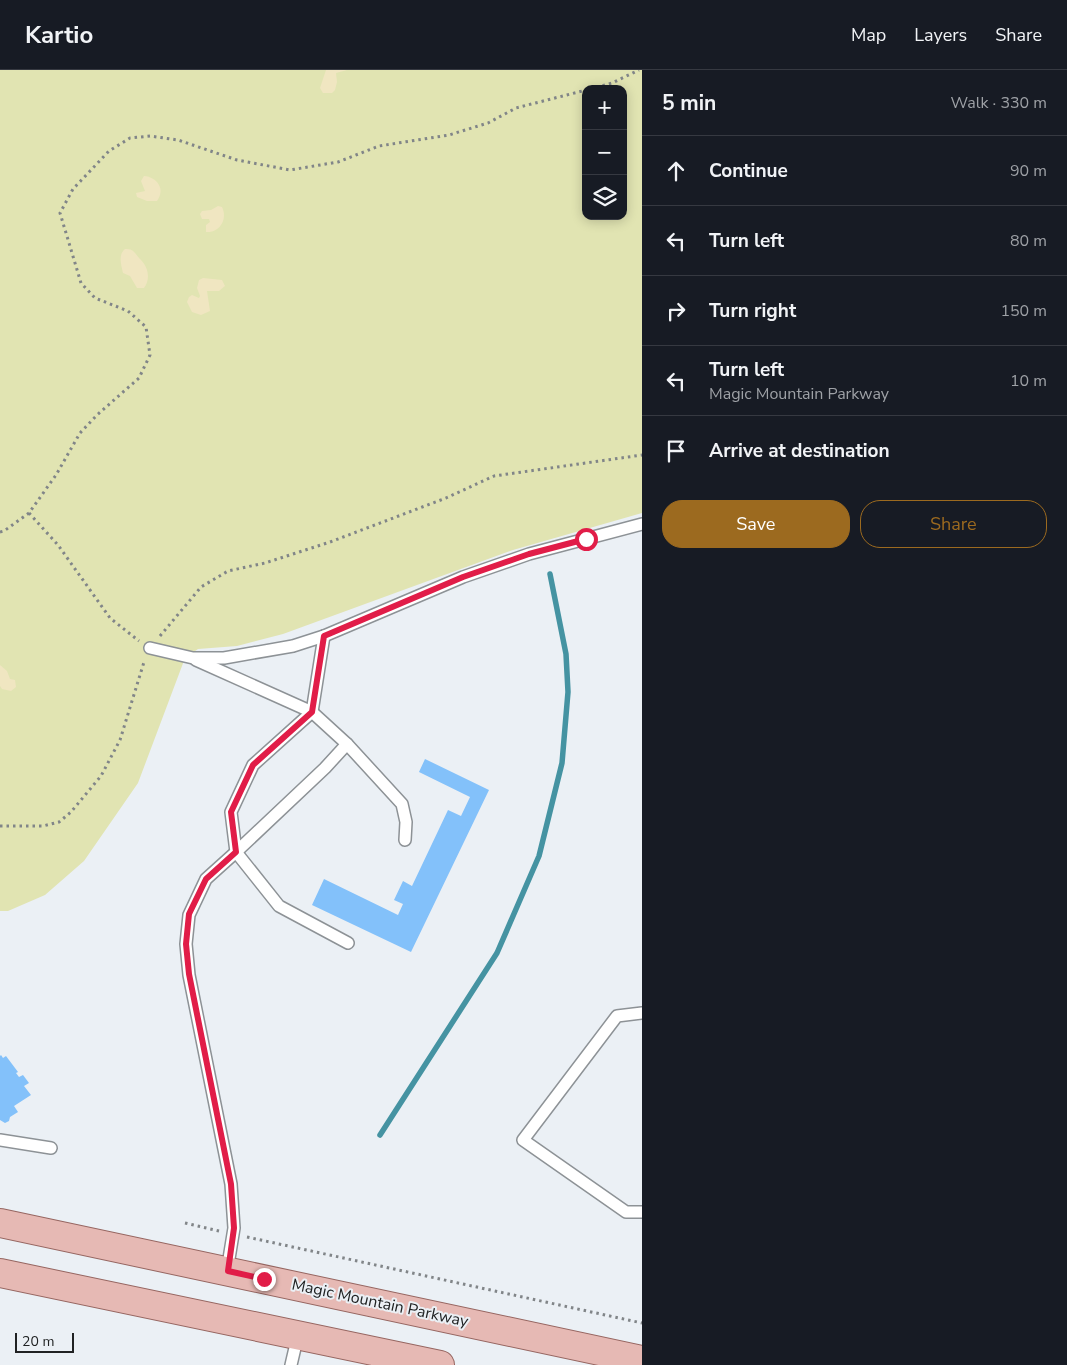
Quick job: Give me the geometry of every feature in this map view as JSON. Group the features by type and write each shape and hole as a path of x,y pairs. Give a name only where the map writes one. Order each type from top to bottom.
{"main road":[{"name":"Magic Mountain Parkway","path":"0,1222 642,1360"},
{"path":"0,1273 440,1365"}],"lane":[{"path":"193,658 224,658 293,646 324,636 463,577 529,554 642,524"},
{"path":"324,636 312,712 253,765 231,812 236,852 279,906 348,943"},
{"path":"150,648 193,658 312,712 348,744 402,804 406,822 405,840"},
{"path":"228,1271 234,1234 231,1184 189,974 186,944 189,914 206,879 325,768 348,744"},
{"path":"642,1013 617,1016 523,1140 626,1212 642,1212"},
{"path":"0,1140 52,1148"},
{"path":"291,1365 298,1335"}],"path":[{"path":"605,85 639,70"},
{"path":"0,532 29,514 56,475 80,433 97,415 139,378 150,355 146,327 128,311 95,298 81,283 60,213 73,189 109,151 130,138 150,136 178,140 237,160 290,170 338,162 379,146 450,135 488,123 516,108 582,91"},
{"path":"0,826 43,826 59,822 71,812 101,776 120,740 141,669 150,648 201,587 228,572 265,563 330,542 446,498 494,476 642,455"},
{"path":"29,514 58,544 110,618 134,639 150,648"},
{"path":"185,1223 642,1323"}],"green space":[{"path":"0,70 642,70 642,513 513,550 283,634 237,646 198,649 185,658 138,783 84,861 45,895 8,911 0,911"}],"sand":[{"path":"326,70 347,70 336,73 337,82 332,93 323,93 320,88"},
{"path":"144,176 153,179 159,184 161,192 157,201 147,201 137,197 136,193 145,191 141,181"},
{"path":"218,206 222,207 224,212 222,224 211,232 206,232 206,225 210,222 209,219 202,219 200,214 202,211 211,210"},
{"path":"125,249 132,250 145,266 148,277 144,288 137,288 130,276 123,273 121,257"},
{"path":"203,278 222,280 225,286 219,291 207,291 210,311 201,315 192,312 187,302 192,295 199,298 197,288 199,280"},
{"path":"0,665 7,671 10,679 15,680 16,687 11,691 2,689 0,686"}],"building":[{"path":"425,759 489,790 411,952 312,905 324,879 398,915 403,904 394,900 403,881 412,886 448,810 461,816 470,797 419,772"},
{"path":"1,1055 3,1058 6,1056 18,1072 16,1073 19,1077 23,1075 29,1083 24,1086 31,1095 14,1106 18,1112 5,1123 0,1120"}],"waterway":[{"path":"380,1135 497,953 539,856 562,763 568,692 566,654 550,574"}],"route":[{"path":"264,1279 228,1271 234,1234 231,1184 189,974 186,944 189,914 206,879 236,852 231,812 253,765 312,712 324,636 463,577 529,554 586,539"}]}
